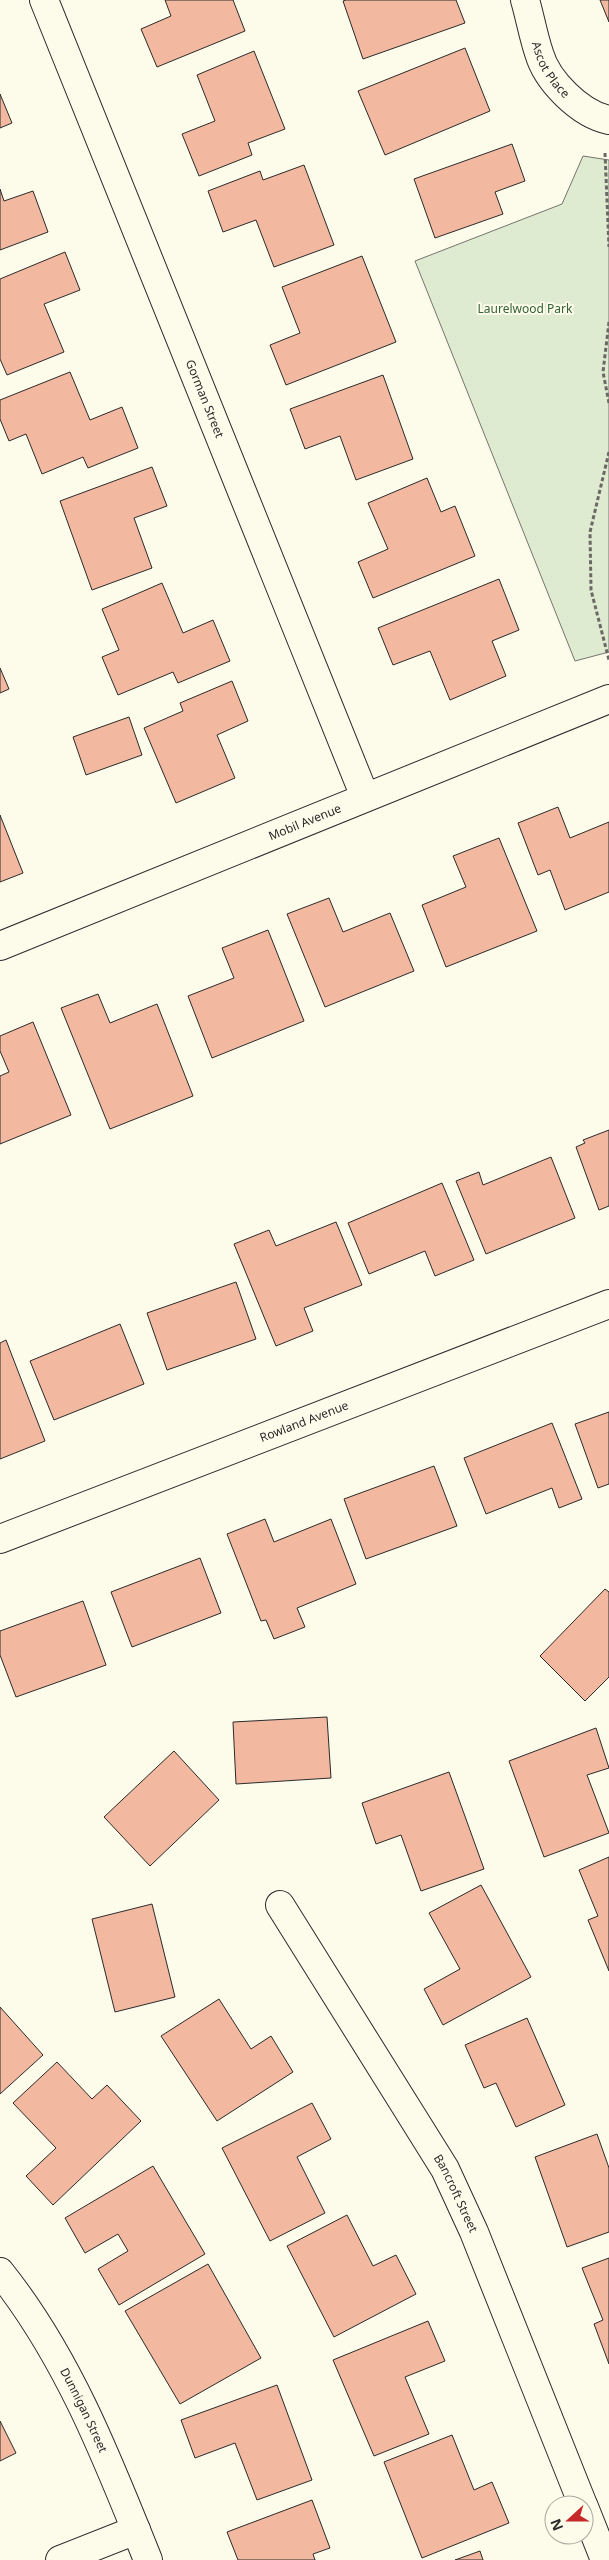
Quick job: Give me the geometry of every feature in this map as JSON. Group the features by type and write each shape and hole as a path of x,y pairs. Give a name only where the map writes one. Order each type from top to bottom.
{"street":[{"name":"Gorman Street","path":"44,0 365,796"},
{"name":"Ascot Place","path":"525,0 539,54 550,75 574,102 607,120"},
{"name":"Mobil Avenue","path":"0,946 365,796 609,699"},
{"name":"Rowland Avenue","path":"0,1539 609,1304"},
{"name":"Bancroft Street","path":"280,1905 445,2170 474,2232 580,2495"},
{"name":"Dunnigan Street","path":"0,2272 16,2292 64,2368 101,2445 148,2560"},
{"path":"60,2560 136,2530"},
{"name":"Bancroft Street","path":"594,2532 605,2560"}],"path":[{"path":"607,120 604,181 609,247"},
{"path":"609,322 603,372 609,403"},
{"path":"609,452 590,532 590,590 609,660"}],"green space":[{"name":"Laurelwood Park","path":"583,156 609,160 609,652 575,661 415,261 562,204"}],"building":[{"path":"165,0 233,0 245,31 157,67 141,29 171,16"},
{"path":"456,0 465,23 363,59 343,1"},
{"path":"600,0 609,0 609,22"},
{"path":"465,48 490,111 385,155 358,91"},
{"path":"254,51 285,129 248,143 252,155 199,176 182,134 215,121 197,75"},
{"path":"0,94 12,123 0,128"},
{"path":"512,144 525,181 495,192 503,214 435,238 414,179"},
{"path":"304,165 334,245 274,267 256,220 223,232 208,191 260,171 263,180"},
{"path":"0,189 4,201 33,191 48,232 0,250"},
{"path":"65,252 80,290 44,304 64,352 7,375 0,359 0,279"},
{"path":"362,256 396,342 286,385 270,345 300,333 282,287"},
{"path":"70,372 90,420 122,407 138,448 88,468 83,457 42,474 26,434 9,441 0,419 0,400"},
{"path":"383,375 413,459 356,480 340,436 305,449 290,409"},
{"path":"152,467 167,506 134,518 152,568 92,590 60,501"},
{"path":"427,478 441,512 455,506 475,556 373,598 358,562 388,549 368,503"},
{"path":"499,579 519,630 492,641 506,676 450,700 430,651 393,665 378,628"},
{"path":"162,583 183,633 213,620 230,661 178,683 173,672 118,695 102,657 119,650 102,609"},
{"path":"0,668 9,689 0,693"},
{"path":"232,681 248,721 217,735 235,778 176,803 144,728 183,711 180,703"},
{"path":"129,717 142,755 86,775 73,737"},
{"path":"558,807 570,838 609,822 609,892 565,910 550,870 538,875 518,823"},
{"path":"0,815 23,873 0,882"},
{"path":"499,838 537,931 446,967 422,905 466,887 453,856"},
{"path":"329,898 343,932 390,913 414,971 325,1007 287,914"},
{"path":"268,930 304,1021 212,1058 188,996 234,978 222,948"},
{"path":"98,994 110,1023 157,1004 193,1096 110,1129 61,1008"},
{"path":"33,1022 71,1115 0,1144 0,1076 9,1072 0,1051 0,1036"},
{"path":"609,1130 609,1206 599,1210 576,1147 585,1143 583,1140"},
{"path":"551,1157 575,1218 486,1254 456,1181 479,1172 483,1185"},
{"path":"442,1183 474,1260 435,1276 425,1251 369,1274 348,1223"},
{"path":"336,1222 362,1285 304,1308 313,1331 276,1346 234,1244 269,1230 276,1246"},
{"path":"236,1282 256,1339 167,1370 147,1313"},
{"path":"120,1324 144,1384 54,1420 30,1361"},
{"path":"6,1340 45,1441 0,1459 0,1343"},
{"path":"609,1412 609,1484 598,1488 575,1424"},
{"path":"552,1423 582,1499 559,1508 552,1488 486,1514 464,1458"},
{"path":"434,1466 457,1526 366,1559 344,1499"},
{"path":"265,1519 274,1542 331,1519 356,1584 297,1608 305,1627 274,1639 266,1620 261,1621 227,1534"},
{"path":"200,1558 221,1613 132,1647 111,1592"},
{"path":"605,1589 609,1592 609,1677 585,1701 540,1656"},
{"path":"83,1601 106,1665 16,1697 0,1655 0,1631"},
{"path":"327,1717 331,1778 236,1784 233,1722"},
{"path":"596,1728 609,1768 587,1775 609,1833 544,1857 509,1761"},
{"path":"174,1751 219,1800 150,1866 104,1817"},
{"path":"449,1772 484,1869 421,1891 401,1835 376,1844 362,1803"},
{"path":"609,1857 609,1971 588,1920 598,1916 579,1870"},
{"path":"481,1885 531,1977 443,2025 424,1989 460,1969 429,1913"},
{"path":"152,1904 175,1997 115,2012 92,1919"},
{"path":"219,1999 251,2049 271,2036 293,2072 217,2121 161,2036"},
{"path":"0,2007 43,2055 0,2094"},
{"path":"527,2018 565,2105 516,2127 496,2083 484,2088 465,2045"},
{"path":"57,2062 92,2099 107,2085 141,2121 53,2205 26,2176 56,2148 13,2103"},
{"path":"312,2103 331,2139 297,2157 325,2213 270,2241 222,2148"},
{"path":"597,2134 609,2168 609,2232 567,2247 535,2157"},
{"path":"153,2166 205,2254 119,2305 98,2269 128,2251 118,2234 85,2253 65,2218"},
{"path":"347,2215 373,2266 396,2255 416,2294 334,2337 287,2246"},
{"path":"609,2258 609,2364 594,2324 603,2320 582,2268"},
{"path":"208,2264 261,2358 180,2404 125,2311"},
{"path":"428,2321 445,2361 405,2377 429,2434 374,2456 333,2360"},
{"path":"277,2385 312,2480 257,2500 235,2443 195,2458 181,2420"},
{"path":"0,2421 16,2453 0,2461"},
{"path":"452,2435 474,2490 492,2482 509,2523 422,2558 384,2462"},
{"path":"312,2500 330,2548 313,2554 315,2560 238,2560 227,2532"},
{"path":"480,2551 483,2560 455,2560"}]}
